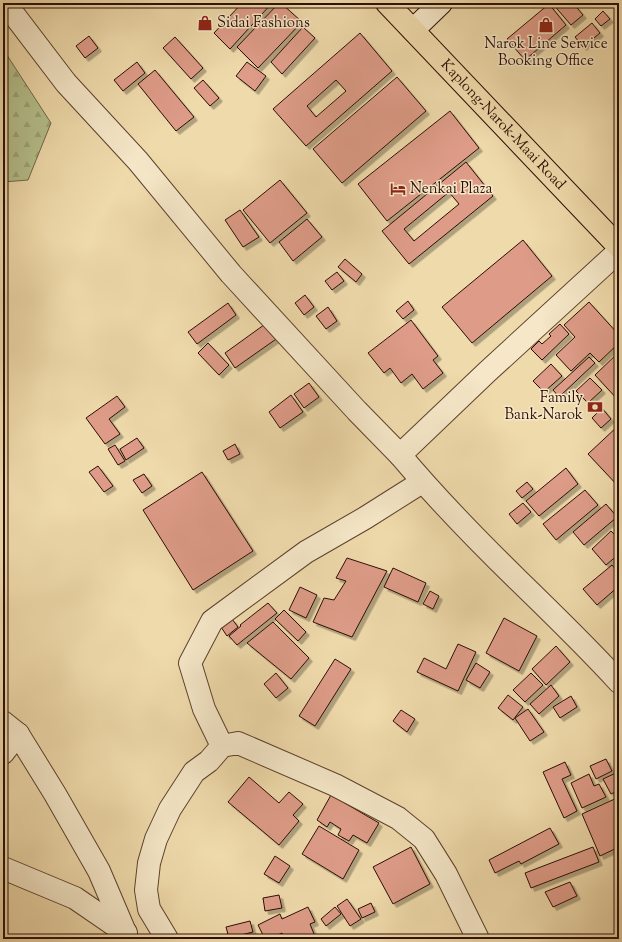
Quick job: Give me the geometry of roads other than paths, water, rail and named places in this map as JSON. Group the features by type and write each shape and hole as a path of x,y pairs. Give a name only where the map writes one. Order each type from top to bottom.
{"highway":[{"name":"Kaplong-Narok-Maai Road","path":"387,3 619,247"}],"street":[{"path":"5,3 66,83 138,161 231,274 357,412 400,455 422,482 619,682"},
{"path":"413,30 441,3"},
{"path":"400,455 487,372 619,251"},
{"path":"222,746 204,709 190,663 212,621 306,552 366,518 422,482"},
{"path":"3,753 11,728"},
{"path":"11,728 55,794 99,872 127,935"},
{"path":"167,939 149,909 146,890 149,863 156,839 170,809 194,772 209,761 222,746 238,743 335,785 398,818 424,839 446,874 478,939"},
{"path":"3,868 75,898 127,935"}],"place":[{"name":"Sidai Fashions","path":"205,23"},
{"name":"Narok Line Service Booking Office","path":"546,25"},
{"name":"Nenkai Plaza","path":"398,189"},
{"name":"Family Bank-Narok","path":"595,407"}]}
